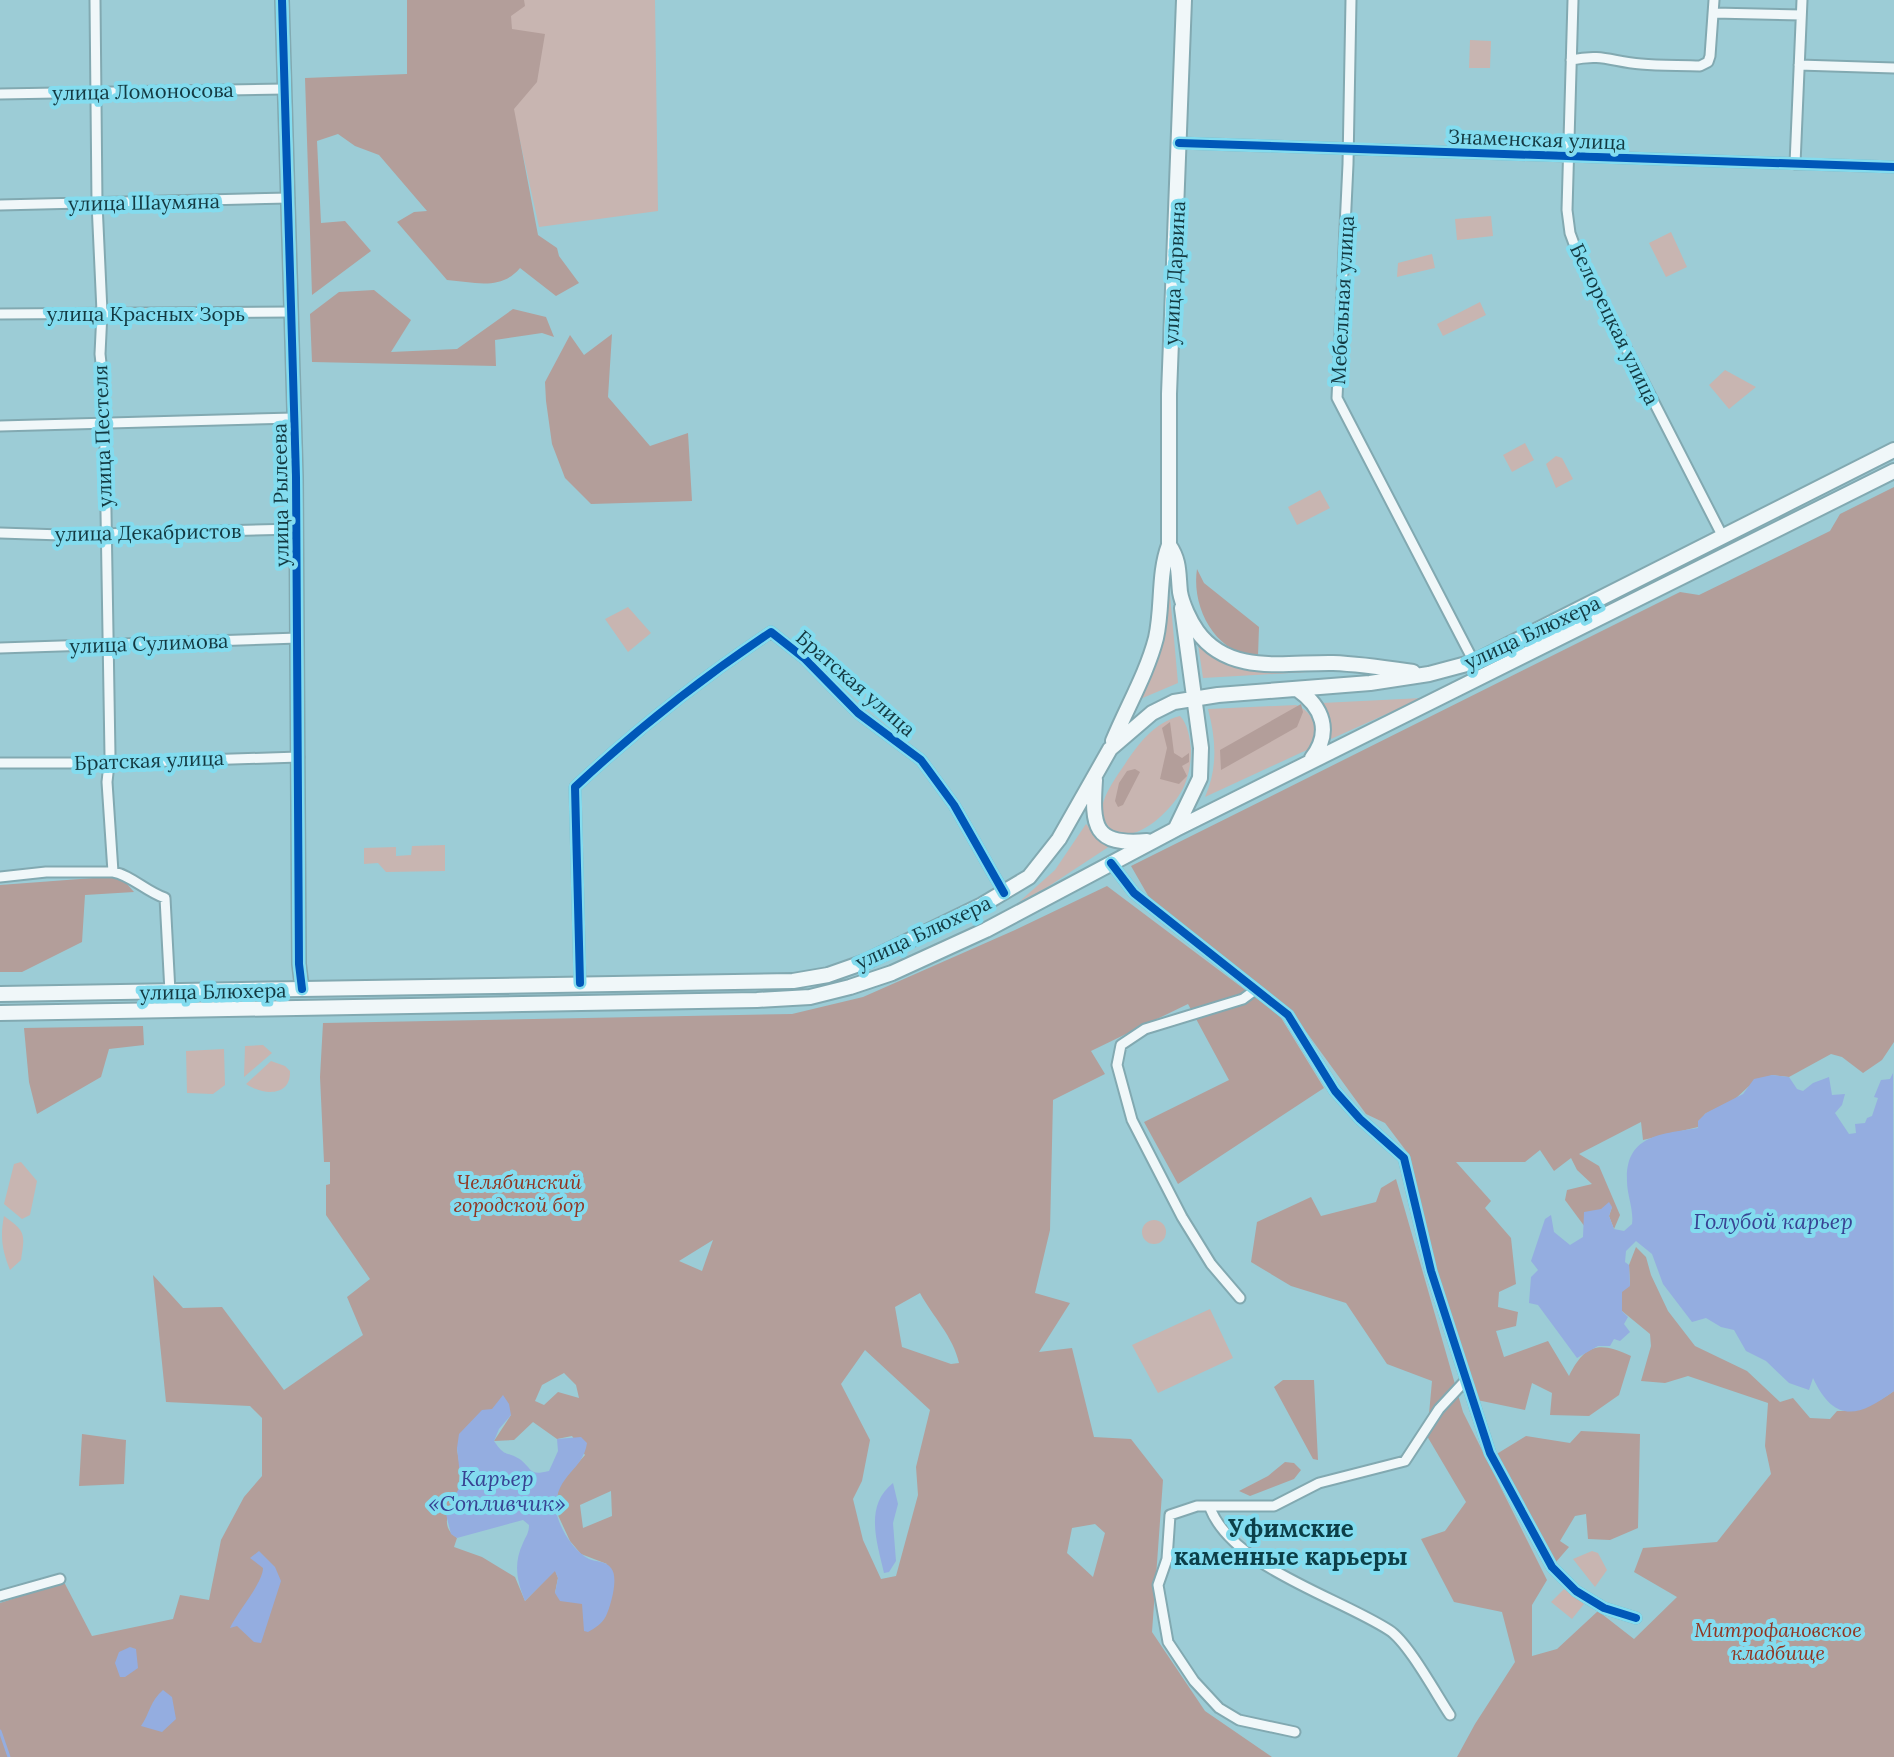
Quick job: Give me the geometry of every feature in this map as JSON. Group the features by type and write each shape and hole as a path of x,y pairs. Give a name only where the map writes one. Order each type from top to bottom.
{"main road":[{"name":"улица Дарвина","path":"1110,749 1156,637 1163,595 1164,558 1169,545 1169,394 1184,0"},
{"name":"улица Блюхера","path":"0,994 793,981 828,975 865,962 1004,893 1029,877 1059,839 1110,749 1152,713 1174,702 1193,697 1370,683 1429,674 1474,662 1894,450"},
{"name":"улица Блюхера","path":"0,1013 810,997 850,987 892,973 996,926 1176,829 1894,471"},
{"name":"улица Дарвина","path":"1169,545 1178,558 1181,596 1196,628 1217,652 1237,661 1261,664 1362,664 1429,674"},
{"path":"1176,829 1200,778 1201,748 1181,596"},
{"path":"1296,689 1314,703 1324,732 1322,745 1309,762"},
{"path":"1095,775 1093,812 1101,832 1126,843 1153,841"},
{"path":"302,989 302,1009"}],"street":[{"name":"улица Пестеля","path":"95,0 108,644 107,782 113,872"},
{"name":"улица Рылеева","path":"282,0 297,529 299,964 302,989"},
{"name":"Мебельная улица","path":"1351,0 1337,398 1474,662"},
{"name":"Белорецкая улица","path":"1573,0 1568,222 1577,252 1723,537"},
{"path":"1571,60 1605,56 1638,64 1700,66 1708,62 1710,56 1714,0"},
{"path":"1795,164 1802,0"},
{"path":"1714,13 1801,15"},
{"path":"1799,65 1894,68"},
{"name":"улица Ломоносова","path":"0,94 285,89"},
{"name":"Знаменская улица","path":"1179,143 1894,167"},
{"name":"улица Шаумяна","path":"0,205 289,198"},
{"name":"улица Красных Зорь","path":"0,314 292,312"},
{"path":"0,426 294,418"},
{"name":"улица Декабристов","path":"0,533 104,534 297,529"},
{"name":"Братская улица","path":"580,983 575,787 644,726 730,659 771,632 804,658 858,713 921,760 954,805 1004,893"},
{"name":"улица Сулимова","path":"0,648 298,638"},
{"name":"Братская улица","path":"0,763 299,757"},
{"path":"1111,863 1134,893 1288,1015 1335,1091 1360,1119 1404,1158 1431,1271 1490,1453 1552,1567 1576,1591 1604,1608 1636,1618"},
{"path":"0,877 46,872 113,872 123,874 142,889 165,898 170,992"},
{"path":"1240,1298 1211,1264 1182,1217 1132,1120 1117,1065 1121,1045 1145,1029 1243,999 1255,990"},
{"path":"1295,1732 1239,1720 1219,1708 1194,1681 1168,1642 1158,1585 1167,1559 1170,1515 1197,1506 1274,1506 1319,1483 1405,1461 1439,1409 1465,1381"},
{"path":"1210,1508 1215,1522 1248,1555 1392,1632 1450,1715"},
{"path":"0,1596 60,1579"}],"shaded area":[{"path":"489,0 655,0 658,211 539,227"},
{"path":"1470,40 1491,41 1490,68 1469,68"},
{"path":"1491,216 1493,236 1457,240 1455,219"},
{"path":"1671,232 1687,267 1666,277 1649,243"},
{"path":"1432,254 1435,268 1397,277 1398,263"},
{"path":"1480,302 1486,315 1443,336 1437,324"},
{"path":"1725,370 1756,387 1729,409 1709,385"},
{"path":"1525,443 1534,460 1512,472 1503,455"},
{"path":"1556,456 1562,458 1573,479 1556,488 1546,464"},
{"path":"1320,490 1330,508 1297,525 1288,507"},
{"path":"1170,595 1178,683 1138,700 1159,656"},
{"path":"628,607 651,633 628,652 605,619"},
{"path":"1198,644 1215,658 1234,666 1265,671 1308,672 1203,678"},
{"path":"1422,698 1331,739 1329,721 1322,703"},
{"path":"1296,705 1308,713 1314,724 1309,749 1205,797 1212,775 1214,753 1208,709"},
{"path":"1180,716 1187,727 1191,750 1189,772 1181,792 1167,810 1148,826 1137,832 1116,832 1107,825 1102,815 1108,791 1130,756 1148,735 1163,723"},
{"path":"1086,824 1110,846 1019,902 1055,870"},
{"path":"445,845 445,871 386,872 378,863 364,864 364,848 396,847 396,856 411,855 412,846"},
{"path":"263,1045 272,1053 244,1077 245,1046"},
{"path":"224,1049 225,1085 213,1094 187,1093 186,1051"},
{"path":"271,1061 290,1071 286,1086 267,1092 246,1084"},
{"path":"21,1162 37,1181 30,1215 22,1219 4,1204 14,1164"},
{"path":"4,1216 20,1230 23,1238 21,1260 10,1270 2,1243"},
{"path":"1154,1220 1165,1227 1166,1232 1159,1243 1154,1244 1143,1237 1142,1232 1149,1221"},
{"path":"1210,1309 1233,1358 1158,1393 1132,1345"},
{"path":"1592,1551 1598,1553 1607,1570 1595,1587 1573,1559"},
{"path":"1564,1589 1584,1604 1572,1619 1551,1602"}],"green space":[{"path":"407,0 524,0 525,6 511,16 512,29 545,34 537,82 514,109 538,235 557,248 559,256 579,283 556,296 520,268 513,275 496,282 447,280 397,222 414,212 427,211 379,155 355,146 338,134 317,141 321,223 345,221 371,251 312,295 305,78 407,74"},
{"path":"374,290 411,320 391,352 457,349 513,309 546,317 554,337 542,333 495,340 496,366 312,362 310,314 339,292"},
{"path":"612,334 608,397 650,446 688,433 692,501 591,504 565,478 552,444 545,382 570,335 584,355"},
{"path":"1894,487 1894,1042 1882,1060 1863,1073 1842,1057 1831,1054 1789,1077 1772,1075 1748,1087 1735,1099 1705,1114 1698,1127 1643,1140 1641,1122 1579,1154 1599,1166 1620,1215 1614,1229 1609,1216 1612,1207 1585,1227 1565,1200 1567,1190 1592,1184 1577,1170 1571,1158 1554,1171 1540,1150 1525,1162 1456,1162 1491,1201 1485,1208 1511,1238 1516,1284 1499,1292 1498,1307 1518,1312 1516,1326 1496,1331 1504,1357 1548,1341 1569,1376 1581,1357 1594,1348 1610,1348 1631,1356 1619,1395 1589,1416 1550,1415 1552,1393 1532,1383 1525,1410 1477,1400 1434,1271 1410,1156 1385,1123 1366,1114 1291,1011 1173,921 1150,899 1131,866 1680,592 1699,595 1830,531 1840,514"},
{"path":"1197,569 1204,583 1259,627 1258,656 1243,654 1230,647 1210,627 1198,599"},
{"path":"1301,704 1303,712 1297,727 1221,770 1220,750"},
{"path":"1170,722 1174,753 1182,758 1189,753 1189,762 1182,766 1187,776 1179,784 1160,779 1167,748 1162,728"},
{"path":"1135,769 1140,772 1123,805 1118,807 1115,801 1119,783 1127,771"},
{"path":"120,876 134,892 85,895 82,942 22,972 0,972 0,885"},
{"name":"Челябинский городской бор","path":"1107,886 1280,1016 1324,1088 1178,1184 1144,1122 1229,1080 1188,1004 1091,1051 1105,1074 1053,1100 1050,1230 1035,1293 1070,1303 1039,1352 1072,1348 1094,1437 1131,1439 1163,1480 1152,1632 1205,1711 1272,1757 0,1757 0,1603 64,1582 92,1636 173,1619 180,1595 209,1600 221,1540 244,1497 262,1476 262,1418 250,1406 166,1402 153,1275 183,1308 222,1307 284,1390 363,1335 347,1297 370,1279 326,1215 330,1162 324,1162 320,1077 323,1023 792,1014 863,997","holes":["713,1240 702,1271 679,1261","920,1293 947,1335 959,1363 951,1364 902,1347 895,1307","865,1350 930,1410 916,1467 918,1495 896,1576 881,1579 863,1540 853,1499 862,1481 870,1440 841,1384","564,1373 576,1385 579,1398 558,1392 544,1405 535,1401 542,1385","492,1409 511,1415 494,1441 514,1440 533,1422 557,1439 572,1436 585,1455 558,1486 556,1511 570,1541 581,1554 607,1564 555,1593 558,1578 555,1570 525,1601 515,1577 482,1557 454,1547 457,1538 447,1526 447,1520 458,1493 461,1472 457,1448","611,1491 612,1516 583,1528 580,1505","1095,1524 1105,1533 1093,1577 1067,1553 1072,1528"]},
{"path":"143,1026 144,1045 109,1049 101,1077 37,1114 29,1082 24,1028"},
{"name":"Митрофановское кладбище","path":"1396,1179 1463,1412 1547,1580 1532,1605 1532,1656 1557,1649 1598,1611 1634,1639 1677,1597 1634,1572 1643,1548 1717,1542 1771,1474 1765,1446 1768,1403 1688,1376 1665,1383 1641,1381 1651,1346 1650,1334 1622,1311 1622,1291 1630,1285 1629,1265 1636,1247 1646,1257 1668,1311 1695,1346 1747,1371 1780,1402 1793,1398 1810,1418 1830,1419 1837,1411 1867,1406 1894,1391 1894,1757 1457,1757 1515,1662 1502,1612 1454,1602 1421,1539 1445,1531 1466,1502 1427,1436 1432,1381 1387,1364 1346,1303 1291,1286 1251,1262 1257,1222 1311,1197 1321,1216 1376,1202 1381,1188"},
{"path":"1283,1380 1314,1380 1318,1460 1313,1459 1274,1387"},
{"path":"1581,1431 1640,1434 1638,1528 1610,1540 1588,1539 1586,1514 1575,1516 1560,1541 1569,1547 1556,1562 1495,1455 1526,1436 1570,1443"},
{"path":"82,1434 126,1440 124,1484 79,1486"},
{"path":"1285,1462 1294,1463 1301,1470 1294,1479 1250,1496 1239,1491 1268,1476"}],"water":[{"name":"Голубой карьер","path":"1893,1073 1894,1391 1881,1400 1858,1411 1838,1409 1829,1403 1813,1378 1809,1390 1789,1383 1766,1361 1746,1351 1734,1330 1706,1318 1692,1322 1663,1284 1652,1254 1636,1241 1626,1251 1630,1286 1622,1292 1622,1311 1628,1317 1624,1324 1630,1332 1620,1341 1614,1339 1610,1346 1598,1346 1577,1358 1538,1305 1529,1303 1531,1277 1538,1270 1531,1261 1545,1219 1551,1215 1554,1232 1570,1245 1583,1237 1584,1212 1601,1209 1609,1202 1612,1207 1609,1216 1614,1229 1624,1231 1632,1224 1627,1186 1628,1165 1639,1145 1660,1135 1698,1128 1698,1121 1706,1113 1743,1094 1754,1079 1772,1075 1789,1077 1797,1089 1803,1091 1829,1077 1832,1095 1845,1094 1842,1105 1835,1113 1849,1134 1856,1133 1855,1124 1865,1123 1872,1116 1878,1098 1874,1097 1881,1080 1890,1079"},
{"name":"Карьер «Сопливчик»","path":"503,1395 511,1415 494,1441 501,1450 521,1460 532,1471 549,1471 558,1451 557,1439 581,1437 587,1443 585,1452 560,1487 556,1508 563,1529 577,1550 589,1559 606,1564 613,1572 613,1591 606,1616 588,1632 584,1631 582,1604 560,1601 555,1593 558,1578 555,1571 525,1601 517,1572 518,1558 529,1528 523,1520 457,1538 451,1534 446,1514 461,1484 457,1448 459,1434 482,1410 492,1409"},
{"path":"893,1483 898,1504 893,1523 896,1561 889,1572 884,1573 876,1537 876,1513 878,1502"},
{"path":"259,1551 275,1567 281,1581 261,1643 254,1642 237,1626 230,1628 262,1574 263,1568 250,1558"},
{"path":"130,1647 136,1649 138,1668 120,1677 115,1663 119,1652"},
{"path":"163,1690 172,1697 176,1719 162,1732 141,1726 155,1698"}],"waterway":[{"path":"0,1731 9,1757"}],"cycle path":[{"path":"282,0 296,477 299,964 302,989"},
{"path":"1179,143 1894,167"},
{"path":"580,983 575,787 670,705 771,632 804,658 858,713 921,760 954,805 1004,893"},
{"path":"1111,863 1134,893 1288,1015 1335,1091 1360,1119 1404,1158 1431,1271 1490,1453 1552,1567 1576,1591 1604,1608 1636,1618"}],"district":[{"name":"Уфимские каменные карьеры","path":"1291,1542"}]}
